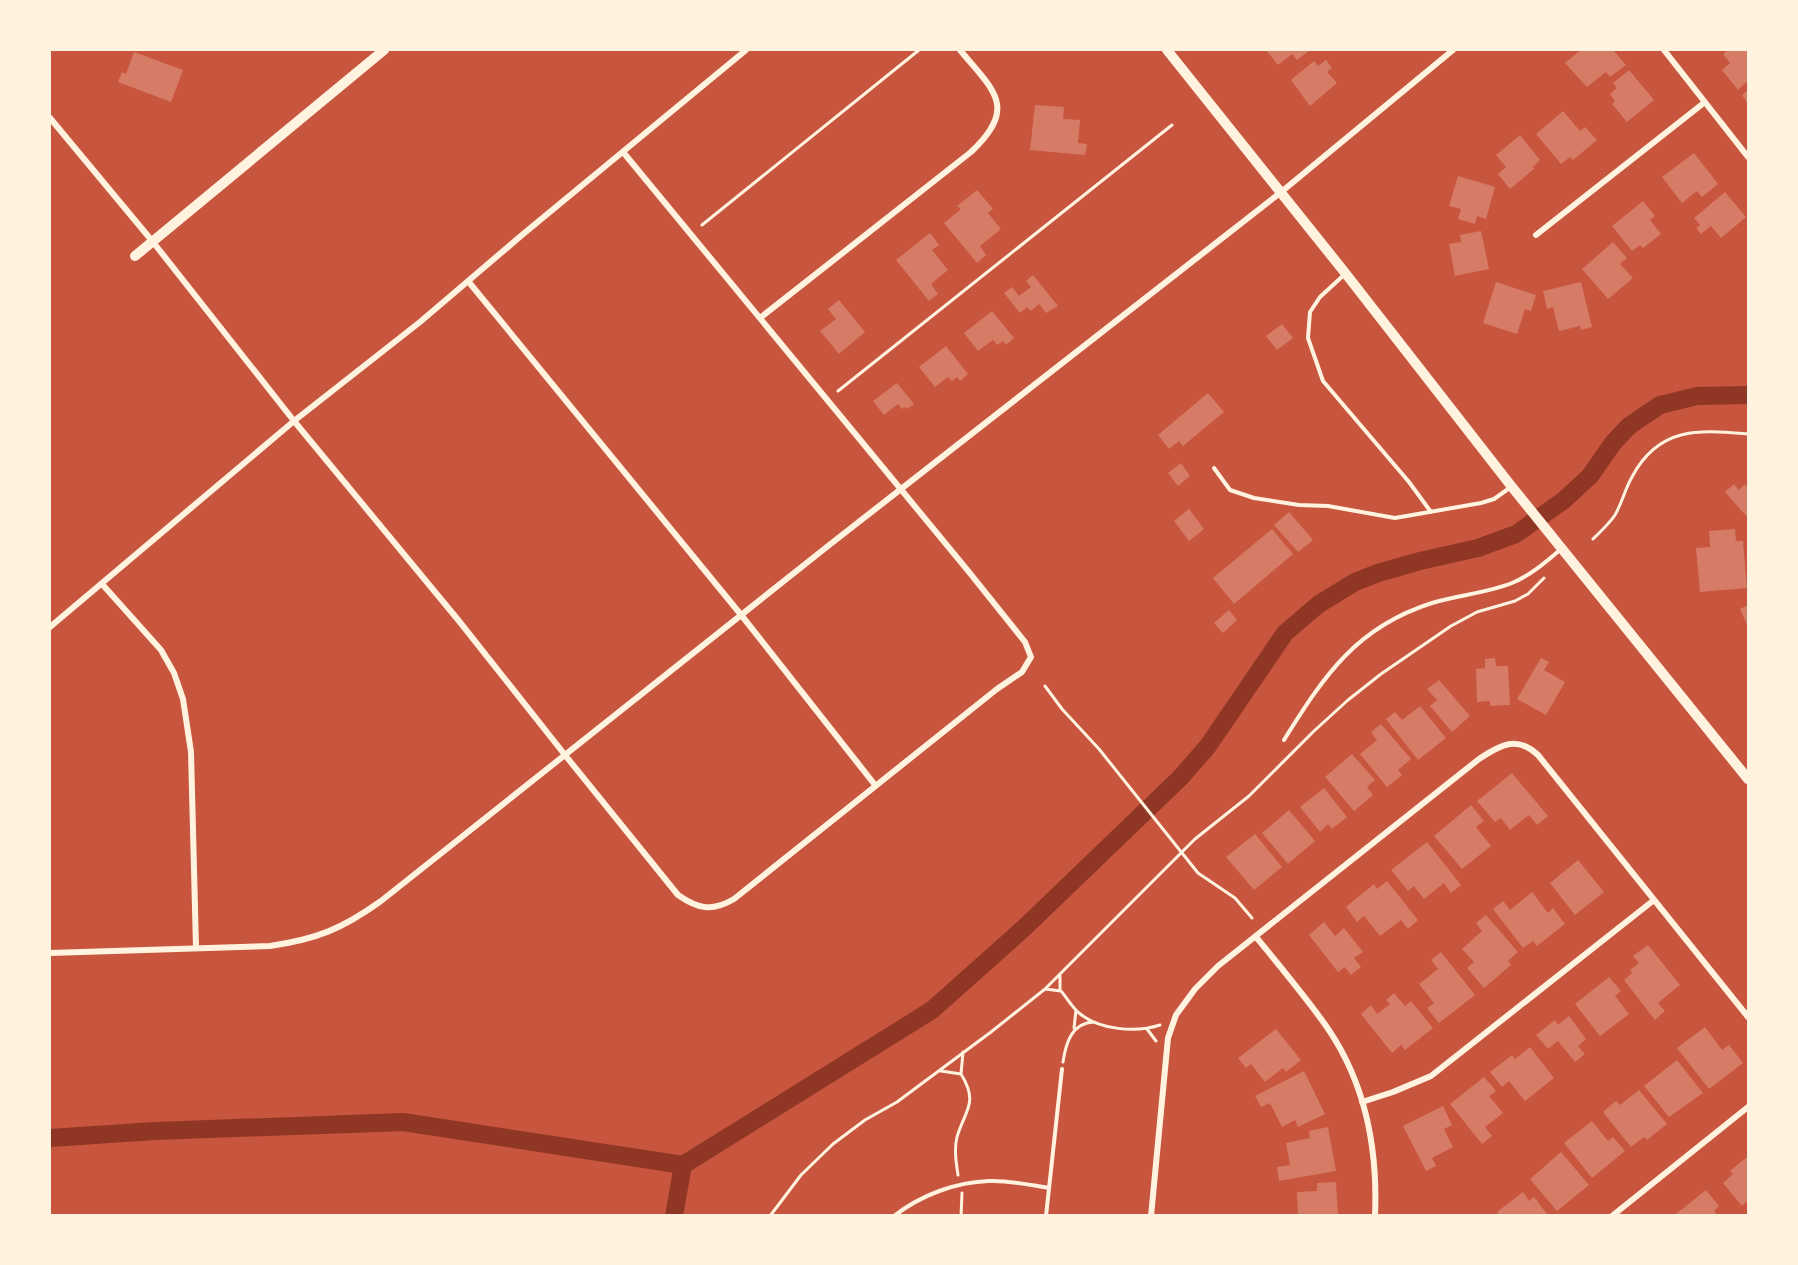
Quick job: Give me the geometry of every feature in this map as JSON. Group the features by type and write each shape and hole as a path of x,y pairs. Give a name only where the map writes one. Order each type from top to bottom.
{"street":[{"path":"135,256 384,50"},
{"path":"50,627 294,421 420,322 746,50"},
{"path":"760,318 971,152 986,137 996,118 998,103 993,88 960,50"},
{"path":"1167,50 1512,487 1749,779"},
{"path":"50,953 270,946 301,941 328,933 356,918 1280,193 1453,50"},
{"path":"1664,50 1749,157"},
{"path":"1536,235 1705,102"},
{"path":"50,118 153,242 294,421 459,621 678,895 694,905 709,908 723,905 734,899 875,785 1022,672 1031,657 1025,642 623,152"},
{"path":"468,281 741,616 875,785"},
{"path":"102,584 161,650 174,673 183,699 191,752 196,947"},
{"path":"1151,1215 1164,1068 1168,1038 1176,1015 1195,990 1218,966 1479,759 1503,745 1517,743 1530,748 1538,755 1749,1017"},
{"path":"1362,1102 1431,1076 1654,900"},
{"path":"1256,937 1325,1024 1345,1058 1362,1102 1372,1140 1376,1178 1375,1215"},
{"path":"1612,1215 1749,1107"}],"lane":[{"path":"1346,274 1320,297 1310,312 1308,338 1323,381 1409,482 1431,512"},
{"path":"1214,468 1230,490 1254,498 1299,505 1328,506 1395,518 1481,503 1494,499 1512,487"},
{"path":"1284,740 1315,690 1359,642 1403,615 1432,603 1511,583 1532,572 1562,549"},
{"path":"1046,1215 1062,1069"},
{"path":"894,1215 924,1197 990,1180 1049,1188"}],"path":[{"path":"702,225 919,50"},
{"path":"838,391 1172,125"},
{"path":"1593,539 1615,515 1632,475 1647,456 1661,444 1678,435 1695,431 1749,434"},
{"path":"770,1215 801,1175 833,1144 865,1120 897,1102 1045,989 1180,852 1249,796 1314,731 1381,674 1451,626 1477,612 1515,601 1528,594 1544,578"},
{"path":"1045,686 1198,873 1226,890 1252,918"},
{"path":"1060,973 1061,991 1076,1009 1095,1022"},
{"path":"1045,989 1061,991"},
{"path":"1062,1069 1065,1049 1074,1030 1076,1009"},
{"path":"1074,1030 1085,1022 1095,1022 1117,1028 1147,1029 1160,1025"},
{"path":"1147,1029 1156,1041"},
{"path":"960,1074 964,1052"},
{"path":"939,1071 960,1074 968,1087 970,1103 956,1146 956,1160 964,1198 961,1215"}],"building":[{"path":"1266,50 1310,50 1297,60 1292,54 1278,65"},
{"path":"1581,50 1613,50 1626,65 1610,77 1606,72 1587,87 1565,63"},
{"path":"1728,50 1748,50 1748,81 1738,90 1722,70 1730,63 1723,54"},
{"path":"134,52 183,70 171,102 118,82 122,72 126,74"},
{"path":"1326,60 1332,68 1327,72 1337,83 1310,106 1291,80 1314,61 1318,66"},
{"path":"1629,70 1654,100 1627,122 1612,104 1615,101 1610,94 1617,88 1613,83"},
{"path":"1748,90 1748,104 1742,95"},
{"path":"1035,105 1064,107 1063,119 1080,120 1078,143 1087,144 1085,155 1030,150"},
{"path":"1563,111 1580,131 1585,127 1597,140 1573,160 1570,157 1561,164 1536,134"},
{"path":"1520,135 1540,160 1533,167 1534,169 1510,189 1498,174 1506,167 1496,155"},
{"path":"1694,153 1718,184 1702,197 1697,191 1682,203 1662,177"},
{"path":"1458,176 1495,187 1486,219 1477,216 1475,224 1458,219 1461,209 1449,206"},
{"path":"977,190 993,209 988,213 1001,229 980,246 986,255 977,263 944,223 961,209 957,206"},
{"path":"1725,192 1746,217 1721,238 1711,226 1701,234 1696,228 1700,225 1694,218"},
{"path":"1643,201 1655,216 1650,220 1661,234 1643,248 1640,245 1632,251 1612,226"},
{"path":"1481,231 1489,269 1455,276 1449,244 1461,242 1460,235"},
{"path":"930,233 939,245 932,250 948,270 931,284 938,294 929,301 896,260"},
{"path":"1613,242 1627,258 1620,264 1633,278 1608,299 1582,269"},
{"path":"1033,275 1058,306 1046,313 1039,304 1031,311 1027,307 1020,313 1004,293 1012,287 1019,296 1031,287 1026,281"},
{"path":"1496,282 1536,295 1531,311 1525,309 1517,334 1483,323"},
{"path":"1581,282 1592,327 1581,330 1580,326 1559,331 1553,307 1547,309 1543,291"},
{"path":"839,300 865,332 839,354 820,331 836,319 828,309"},
{"path":"992,311 1014,338 1006,345 1003,341 997,345 993,340 978,351 964,333"},
{"path":"1282,324 1293,338 1277,350 1266,336"},
{"path":"946,346 968,374 960,381 957,377 952,381 948,377 935,387 919,367"},
{"path":"897,383 914,404 907,409 905,407 902,409 898,404 884,415 873,401"},
{"path":"1208,393 1224,412 1183,446 1179,441 1169,449 1158,435"},
{"path":"1181,463 1190,476 1178,486 1168,473"},
{"path":"1734,484 1739,490 1745,484 1748,488 1748,518 1725,492"},
{"path":"1189,509 1204,529 1189,541 1174,521"},
{"path":"1289,512 1313,540 1298,552 1274,525"},
{"path":"1272,529 1293,554 1234,604 1213,578"},
{"path":"1735,529 1736,541 1743,541 1747,588 1700,592 1696,548 1710,547 1709,531"},
{"path":"1748,605 1748,627 1740,609"},
{"path":"1229,610 1237,620 1223,633 1214,623"},
{"path":"1495,658 1496,666 1508,666 1510,705 1490,706 1490,701 1477,702 1476,669 1485,668 1485,659"},
{"path":"1541,658 1549,662 1544,670 1565,682 1546,715 1517,699"},
{"path":"1439,680 1470,716 1452,732 1430,706 1437,700 1427,689"},
{"path":"1420,706 1446,738 1418,760 1386,719 1395,712 1402,720"},
{"path":"1381,724 1411,759 1398,770 1402,775 1387,787 1360,754 1377,740 1371,732"},
{"path":"1352,754 1375,780 1367,787 1373,795 1354,811 1325,777"},
{"path":"1512,773 1548,816 1537,825 1529,815 1510,830 1501,818 1495,822 1477,801"},
{"path":"1324,788 1347,817 1332,829 1328,824 1320,832 1300,807"},
{"path":"1471,805 1484,821 1476,827 1491,846 1462,869 1434,836"},
{"path":"1289,810 1315,841 1288,864 1262,833"},
{"path":"1255,834 1282,867 1254,890 1226,857"},
{"path":"1427,842 1461,885 1451,893 1444,883 1424,899 1414,886 1408,891 1391,870"},
{"path":"1578,860 1604,892 1575,915 1550,883"},
{"path":"1387,881 1418,920 1408,929 1401,920 1380,936 1364,916 1357,922 1346,907 1374,884 1377,889"},
{"path":"1532,892 1548,913 1553,908 1565,924 1537,946 1533,941 1523,948 1493,909 1503,901 1510,910"},
{"path":"1486,915 1518,952 1508,961 1511,965 1484,988 1467,968 1474,962 1462,949 1482,931 1476,923"},
{"path":"1324,922 1335,936 1344,928 1363,952 1354,958 1361,967 1351,975 1345,967 1338,972 1309,935"},
{"path":"1648,945 1680,985 1658,1003 1665,1011 1655,1020 1624,980 1632,973 1630,970 1639,963 1633,956"},
{"path":"1441,952 1475,995 1439,1023 1427,1008 1434,1003 1419,984 1438,969 1431,960"},
{"path":"1609,977 1621,991 1615,996 1629,1014 1600,1036 1575,1004"},
{"path":"1394,993 1405,1006 1411,1001 1433,1028 1405,1050 1401,1045 1392,1053 1361,1014 1371,1005 1377,1014 1390,1004 1386,1000"},
{"path":"1569,1016 1586,1039 1578,1046 1585,1054 1575,1062 1558,1041 1548,1049 1536,1035 1555,1020 1558,1025"},
{"path":"1705,1027 1722,1050 1729,1045 1743,1063 1709,1089 1677,1048"},
{"path":"1276,1029 1301,1060 1286,1072 1283,1068 1265,1082 1251,1064 1246,1068 1238,1058"},
{"path":"1530,1047 1554,1078 1525,1101 1509,1081 1502,1087 1490,1072 1512,1055 1515,1059"},
{"path":"1677,1060 1703,1093 1669,1117 1644,1086"},
{"path":"1304,1071 1325,1114 1298,1127 1295,1120 1282,1127 1270,1103 1261,1107 1255,1096"},
{"path":"1484,1077 1496,1091 1489,1096 1503,1113 1485,1127 1492,1136 1482,1144 1450,1104"},
{"path":"1639,1090 1667,1124 1647,1140 1644,1137 1631,1147 1603,1112 1616,1101 1620,1105"},
{"path":"1443,1106 1452,1125 1444,1129 1453,1147 1432,1158 1436,1166 1426,1171 1403,1126"},
{"path":"1592,1121 1608,1141 1613,1137 1625,1151 1592,1178 1564,1143"},
{"path":"1328,1127 1336,1171 1279,1181 1277,1167 1290,1165 1286,1143 1310,1138 1309,1131"},
{"path":"1561,1152 1589,1185 1557,1211 1530,1179"},
{"path":"1747,1157 1748,1200 1742,1206 1723,1183 1733,1174 1730,1171"},
{"path":"1336,1182 1338,1216 1298,1216 1297,1192 1317,1191 1317,1183"},
{"path":"1706,1190 1719,1206 1714,1211 1718,1216 1677,1216 1676,1214"},
{"path":"1523,1192 1529,1201 1534,1197 1547,1214 1544,1216 1500,1216 1497,1212"}],"waterway":[{"path":"50,1138 155,1131 403,1122 683,1165 932,1010 1024,928 1180,778 1208,746 1285,633 1319,604 1355,582 1378,573 1478,548 1516,534 1564,500 1590,476 1613,443 1629,426 1660,405 1697,396 1748,395"},
{"path":"674,1216 683,1165"}]}
